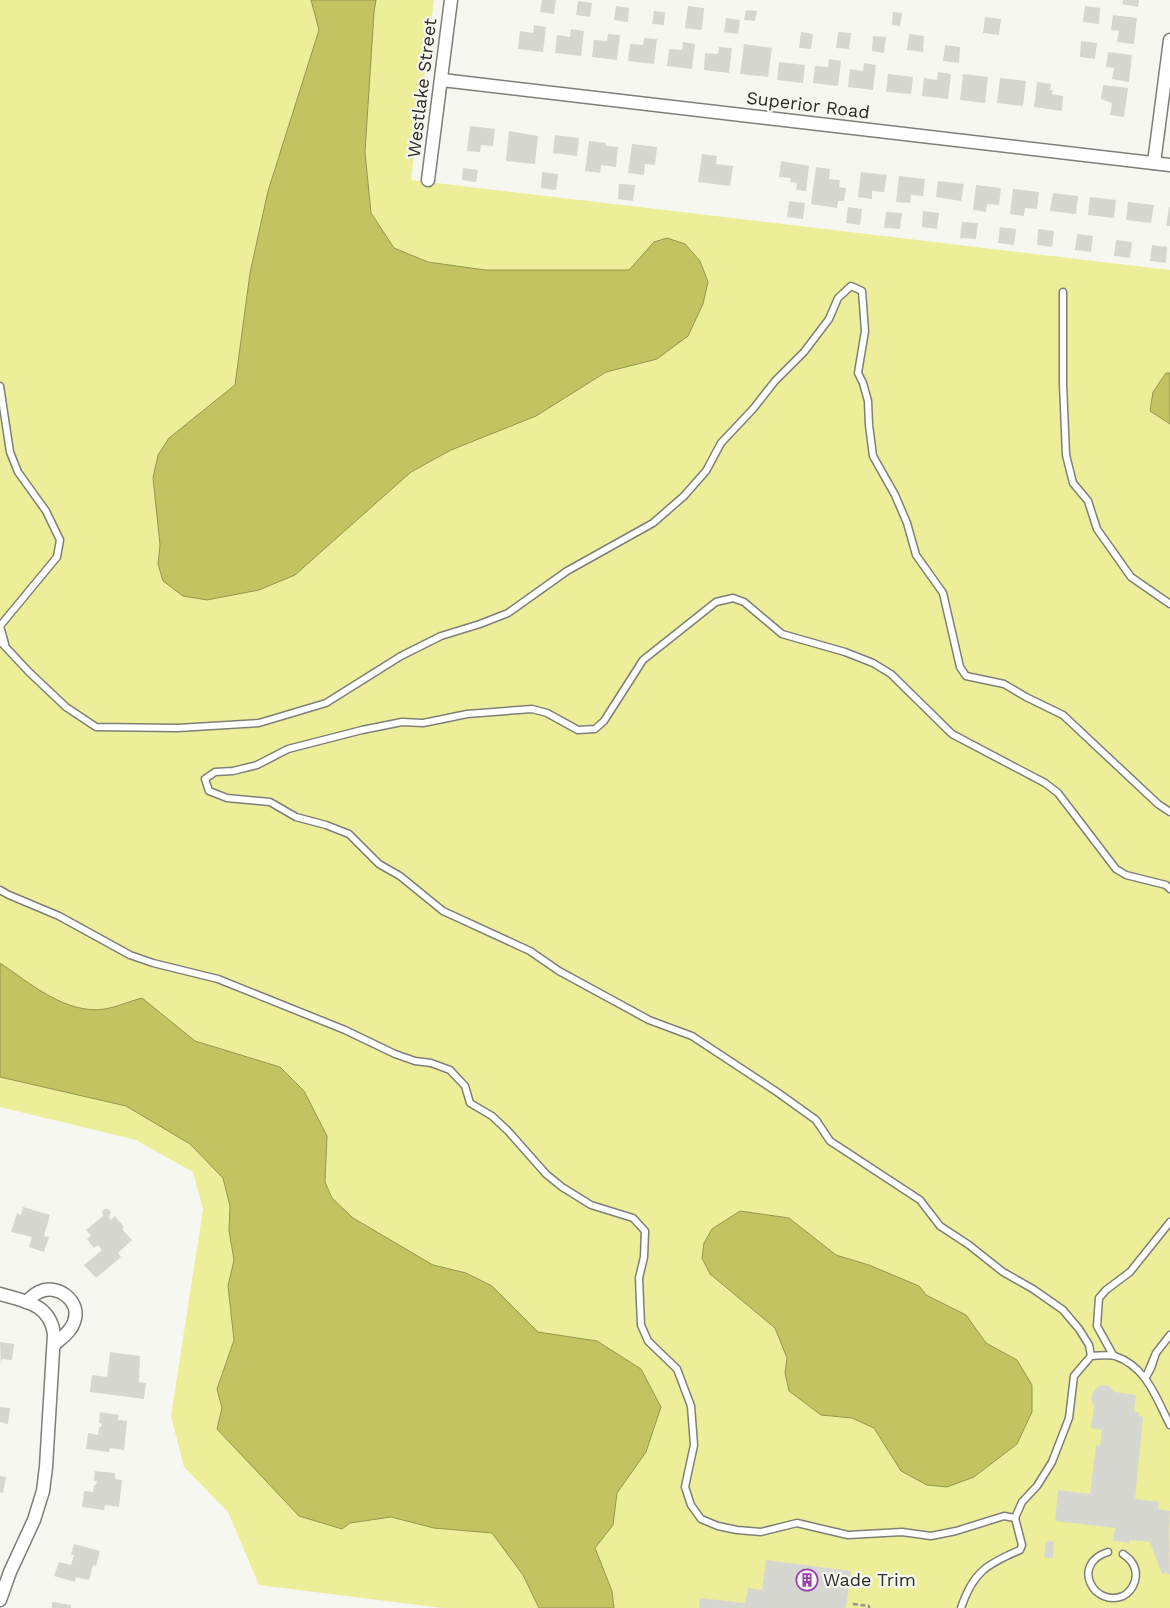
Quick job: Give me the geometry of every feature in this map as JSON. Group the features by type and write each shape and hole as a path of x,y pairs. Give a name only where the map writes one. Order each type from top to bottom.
{"street":[{"name":"Westlake Street","path":"428,180 451,0"},
{"path":"1154,163 1170,40"},
{"name":"Superior Road","path":"442,80 1170,165"},
{"path":"26,1302 40,1292 56,1290 65,1295 74,1305 76,1312 74,1323 70,1330 54,1345"},
{"path":"0,1294 26,1302 43,1310 53,1328 54,1345 43,1490 34,1520 10,1572 0,1600"}],"lane":[{"path":"0,386 10,452 18,472 46,511 60,540 57,557 0,626 2,643 66,707 96,727 178,728 259,723 326,703 401,656 441,636 480,624 508,612 567,571 653,523 684,496 706,471 721,443 804,352 829,319 838,298 851,286 862,292 865,331 858,373 868,401 873,456 895,495 907,523 916,555 943,593 960,667 966,676 1004,684 1026,697 1063,714 1158,804 1170,812"},
{"path":"1063,292 1063,384 1066,455 1073,482 1088,501 1097,529 1131,577 1170,604"},
{"path":"1091,1356 1089,1345 1080,1329 1063,1310 1033,1289 1002,1272 969,1245 940,1226 920,1200 830,1141 816,1120 692,1036 649,1020 559,971 530,951 443,911 400,876 379,864 349,834 326,825 296,817 270,802 227,798 209,791 206,779 215,772 233,771 257,765 288,749 402,722 430,722 467,714 532,709 546,713 578,730 595,730 604,721 643,660 716,602 732,598 744,602 782,634 845,652 873,663 891,674 952,734 1045,783 1058,793 1116,869 1126,875 1166,885 1170,889"},
{"path":"0,890 59,916 130,954 153,963 218,978 354,1034 395,1054 450,1070 465,1086 470,1103 492,1116 546,1174 562,1187 591,1205 633,1218 645,1231 644,1257 639,1278 641,1325 648,1341 676,1369 691,1406 694,1445 685,1487 691,1505 701,1519 718,1526 761,1532 797,1523 848,1535 902,1532 931,1536 956,1531 1004,1516 1015,1518"},
{"path":"1113,1355 1098,1326 1099,1298 1106,1290 1130,1272 1170,1222"},
{"path":"1146,1377 1156,1353 1170,1335"},
{"path":"961,1608 972,1583 980,1573 991,1564 1020,1550 1022,1545 1015,1518 1022,1502 1037,1486 1052,1462 1069,1418 1074,1376 1091,1356 1113,1355 1130,1364 1146,1377 1170,1425"},
{"path":"1108,1552 1100,1554 1090,1565 1088,1580 1096,1594 1111,1599 1119,1598 1126,1594 1132,1588 1135,1581 1134,1565 1123,1554"},
{"path":"1110,1608 1111,1599"}],"path":[{"path":"853,1604 869,1606 869,1608"}],"green space":[{"path":"0,0 434,0 411,180 1170,270 1170,1608 442,1608 259,1585 228,1512 184,1467 171,1416 203,1209 193,1172 136,1140 0,1107"}],"shaded area":[{"path":"311,0 376,0 365,152 371,213 394,248 428,262 485,270 629,270 654,242 667,238 685,244 700,261 708,282 703,304 688,336 657,359 606,372 536,416 451,450 411,472 295,575 259,590 207,600 183,596 163,581 158,564 160,545 153,478 158,455 169,438 235,385 250,273 268,191 319,30"},
{"path":"1166,373 1170,373 1170,424 1150,411 1153,392"},
{"path":"0,963 49,996 76,1007 91,1010 105,1009 142,998 195,1041 280,1067 304,1091 327,1136 325,1182 332,1198 353,1218 433,1265 466,1273 492,1286 538,1332 597,1341 641,1369 661,1407 646,1452 617,1493 613,1525 595,1548 612,1591 614,1608 539,1608 523,1575 492,1533 434,1528 391,1517 350,1523 342,1529 299,1516 217,1429 222,1408 217,1389 234,1340 228,1286 234,1260 229,1231 230,1206 223,1178 190,1144 126,1106 0,1077"},
{"path":"740,1211 789,1218 836,1255 869,1265 919,1286 926,1295 966,1315 986,1343 1017,1360 1032,1385 1032,1412 1017,1444 974,1477 947,1487 927,1485 901,1471 874,1428 852,1418 821,1415 789,1391 785,1373 787,1358 775,1328 710,1274 702,1258 704,1243 712,1229"}],"building":[{"path":"542,0 556,0 554,14 540,12"},
{"path":"1123,0 1139,0 1138,7 1122,4"},
{"path":"578,1 592,3 590,17 576,15"},
{"path":"616,6 629,8 628,22 614,20"},
{"path":"688,6 704,8 702,30 685,28"},
{"path":"1085,6 1100,8 1099,24 1083,22"},
{"path":"746,10 757,11 755,21 744,20"},
{"path":"654,11 665,12 664,25 652,24"},
{"path":"893,12 902,13 900,26 892,25"},
{"path":"1113,15 1137,18 1134,44 1117,42 1119,31 1111,30"},
{"path":"985,17 1001,19 999,35 983,33"},
{"path":"726,18 740,20 738,34 724,32"},
{"path":"534,25 546,27 543,52 518,49 520,31 533,33"},
{"path":"571,29 584,31 581,56 555,53 557,35 570,37"},
{"path":"801,32 813,34 811,49 799,48"},
{"path":"838,32 851,33 849,49 836,48"},
{"path":"608,34 620,35 617,60 592,57 594,40 607,41"},
{"path":"909,34 924,36 923,52 907,50"},
{"path":"873,36 886,37 884,53 872,51"},
{"path":"644,38 657,39 654,64 628,61 630,44 643,45"},
{"path":"1081,41 1097,43 1095,59 1080,57"},
{"path":"683,42 695,44 692,69 667,66 669,49 682,50"},
{"path":"744,44 772,48 768,77 740,74"},
{"path":"945,45 960,47 959,63 943,61"},
{"path":"719,47 732,48 729,73 704,70 705,53 718,54"},
{"path":"1108,52 1132,55 1129,82 1112,79 1114,68 1106,67"},
{"path":"829,59 841,61 838,86 813,83 815,66 828,67"},
{"path":"779,62 805,65 803,83 777,80"},
{"path":"864,63 876,65 873,90 848,87 850,69 863,71"},
{"path":"938,72 951,74 948,99 922,96 924,78 937,80"},
{"path":"888,74 913,77 911,94 886,92"},
{"path":"963,74 988,77 985,103 960,100"},
{"path":"1000,78 1026,81 1023,106 997,103"},
{"path":"1037,82 1051,84 1050,90 1053,90 1052,94 1063,96 1062,111 1034,107"},
{"path":"1103,85 1128,88 1124,117 1110,115 1112,103 1101,99"},
{"path":"470,126 495,129 493,146 481,145 480,152 467,151"},
{"path":"509,131 538,136 535,164 506,161"},
{"path":"555,135 579,138 577,156 553,153"},
{"path":"589,141 618,147 616,167 601,165 600,173 585,171"},
{"path":"632,144 657,147 655,165 645,164 644,175 628,173"},
{"path":"702,154 717,156 716,164 733,166 730,186 698,182"},
{"path":"781,161 809,166 806,191 796,190 797,183 790,182 791,178 779,177"},
{"path":"816,167 830,169 829,179 840,180 839,187 846,188 844,201 838,201 837,208 811,204"},
{"path":"463,168 478,170 476,182 462,180"},
{"path":"542,172 558,174 556,190 541,188"},
{"path":"861,172 887,175 884,192 872,191 872,199 858,197"},
{"path":"899,176 925,179 923,196 911,195 910,203 896,202"},
{"path":"938,181 964,184 961,201 936,197"},
{"path":"619,184 635,185 633,201 618,199"},
{"path":"976,185 1001,188 999,205 987,204 986,212 973,210"},
{"path":"1013,189 1039,192 1037,209 1025,208 1024,216 1010,214"},
{"path":"1053,193 1078,196 1076,214 1050,211"},
{"path":"1090,197 1116,200 1114,218 1088,215"},
{"path":"789,201 805,203 803,219 787,217"},
{"path":"1128,202 1154,205 1151,223 1126,220"},
{"path":"848,207 862,209 860,225 846,223"},
{"path":"1169,207 1170,226 1166,226"},
{"path":"923,211 939,213 937,229 922,227"},
{"path":"886,212 902,213 900,229 884,228"},
{"path":"962,222 978,223 976,239 960,238"},
{"path":"1000,227 1016,229 1014,245 998,243"},
{"path":"1038,229 1054,231 1052,247 1037,245"},
{"path":"1077,234 1093,236 1091,252 1075,250"},
{"path":"1116,240 1132,242 1130,258 1114,256"},
{"path":"1152,245 1167,247 1166,263 1150,261"},
{"path":"23,1207 50,1215 44,1236 49,1237 44,1252 29,1247 32,1237 11,1232 17,1213 21,1215"},
{"path":"105,1209 111,1212 109,1217 111,1220 115,1216 124,1227 122,1229 132,1240 118,1253 121,1257 96,1278 84,1265 102,1250 98,1245 94,1248 87,1239 91,1236 86,1230 103,1216 102,1211"},
{"path":"0,1342 14,1344 12,1360 2,1359 1,1366"},
{"path":"110,1352 140,1356 139,1382 146,1383 144,1399 90,1392 92,1375 107,1377"},
{"path":"1101,1385 1109,1386 1115,1392 1136,1395 1134,1412 1140,1413 1139,1416 1143,1417 1135,1499 1159,1502 1158,1509 1170,1511 1170,1574 1168,1575 1167,1572 1162,1574 1150,1542 1129,1540 1129,1543 1113,1541 1115,1528 1055,1521 1058,1490 1090,1494 1096,1445 1100,1446 1102,1430 1091,1428 1094,1406 1091,1398 1095,1389"},
{"path":"0,1407 10,1408 8,1424 0,1422"},
{"path":"100,1412 119,1415 118,1420 127,1421 124,1450 110,1448 109,1452 86,1449 88,1433 98,1435 99,1427 102,1424 99,1423"},
{"path":"95,1471 115,1473 115,1479 122,1480 119,1507 105,1505 104,1510 82,1507 84,1491 93,1492 94,1485 96,1485 97,1481 94,1481"},
{"path":"0,1476 6,1477 3,1493 0,1492"},
{"path":"1046,1541 1054,1542 1053,1558 1044,1557"},
{"path":"74,1544 100,1551 96,1566 93,1565 89,1580 76,1577 75,1582 54,1576 59,1562 71,1565 74,1555 71,1555"},
{"name":"Wade Trim","path":"766,1560 851,1571 846,1608 699,1608 700,1598 745,1603 748,1588 762,1590"},
{"path":"52,1602 71,1605 71,1608 52,1608"}],"place":[{"name":"Wade Trim","path":"807,1580"}]}
